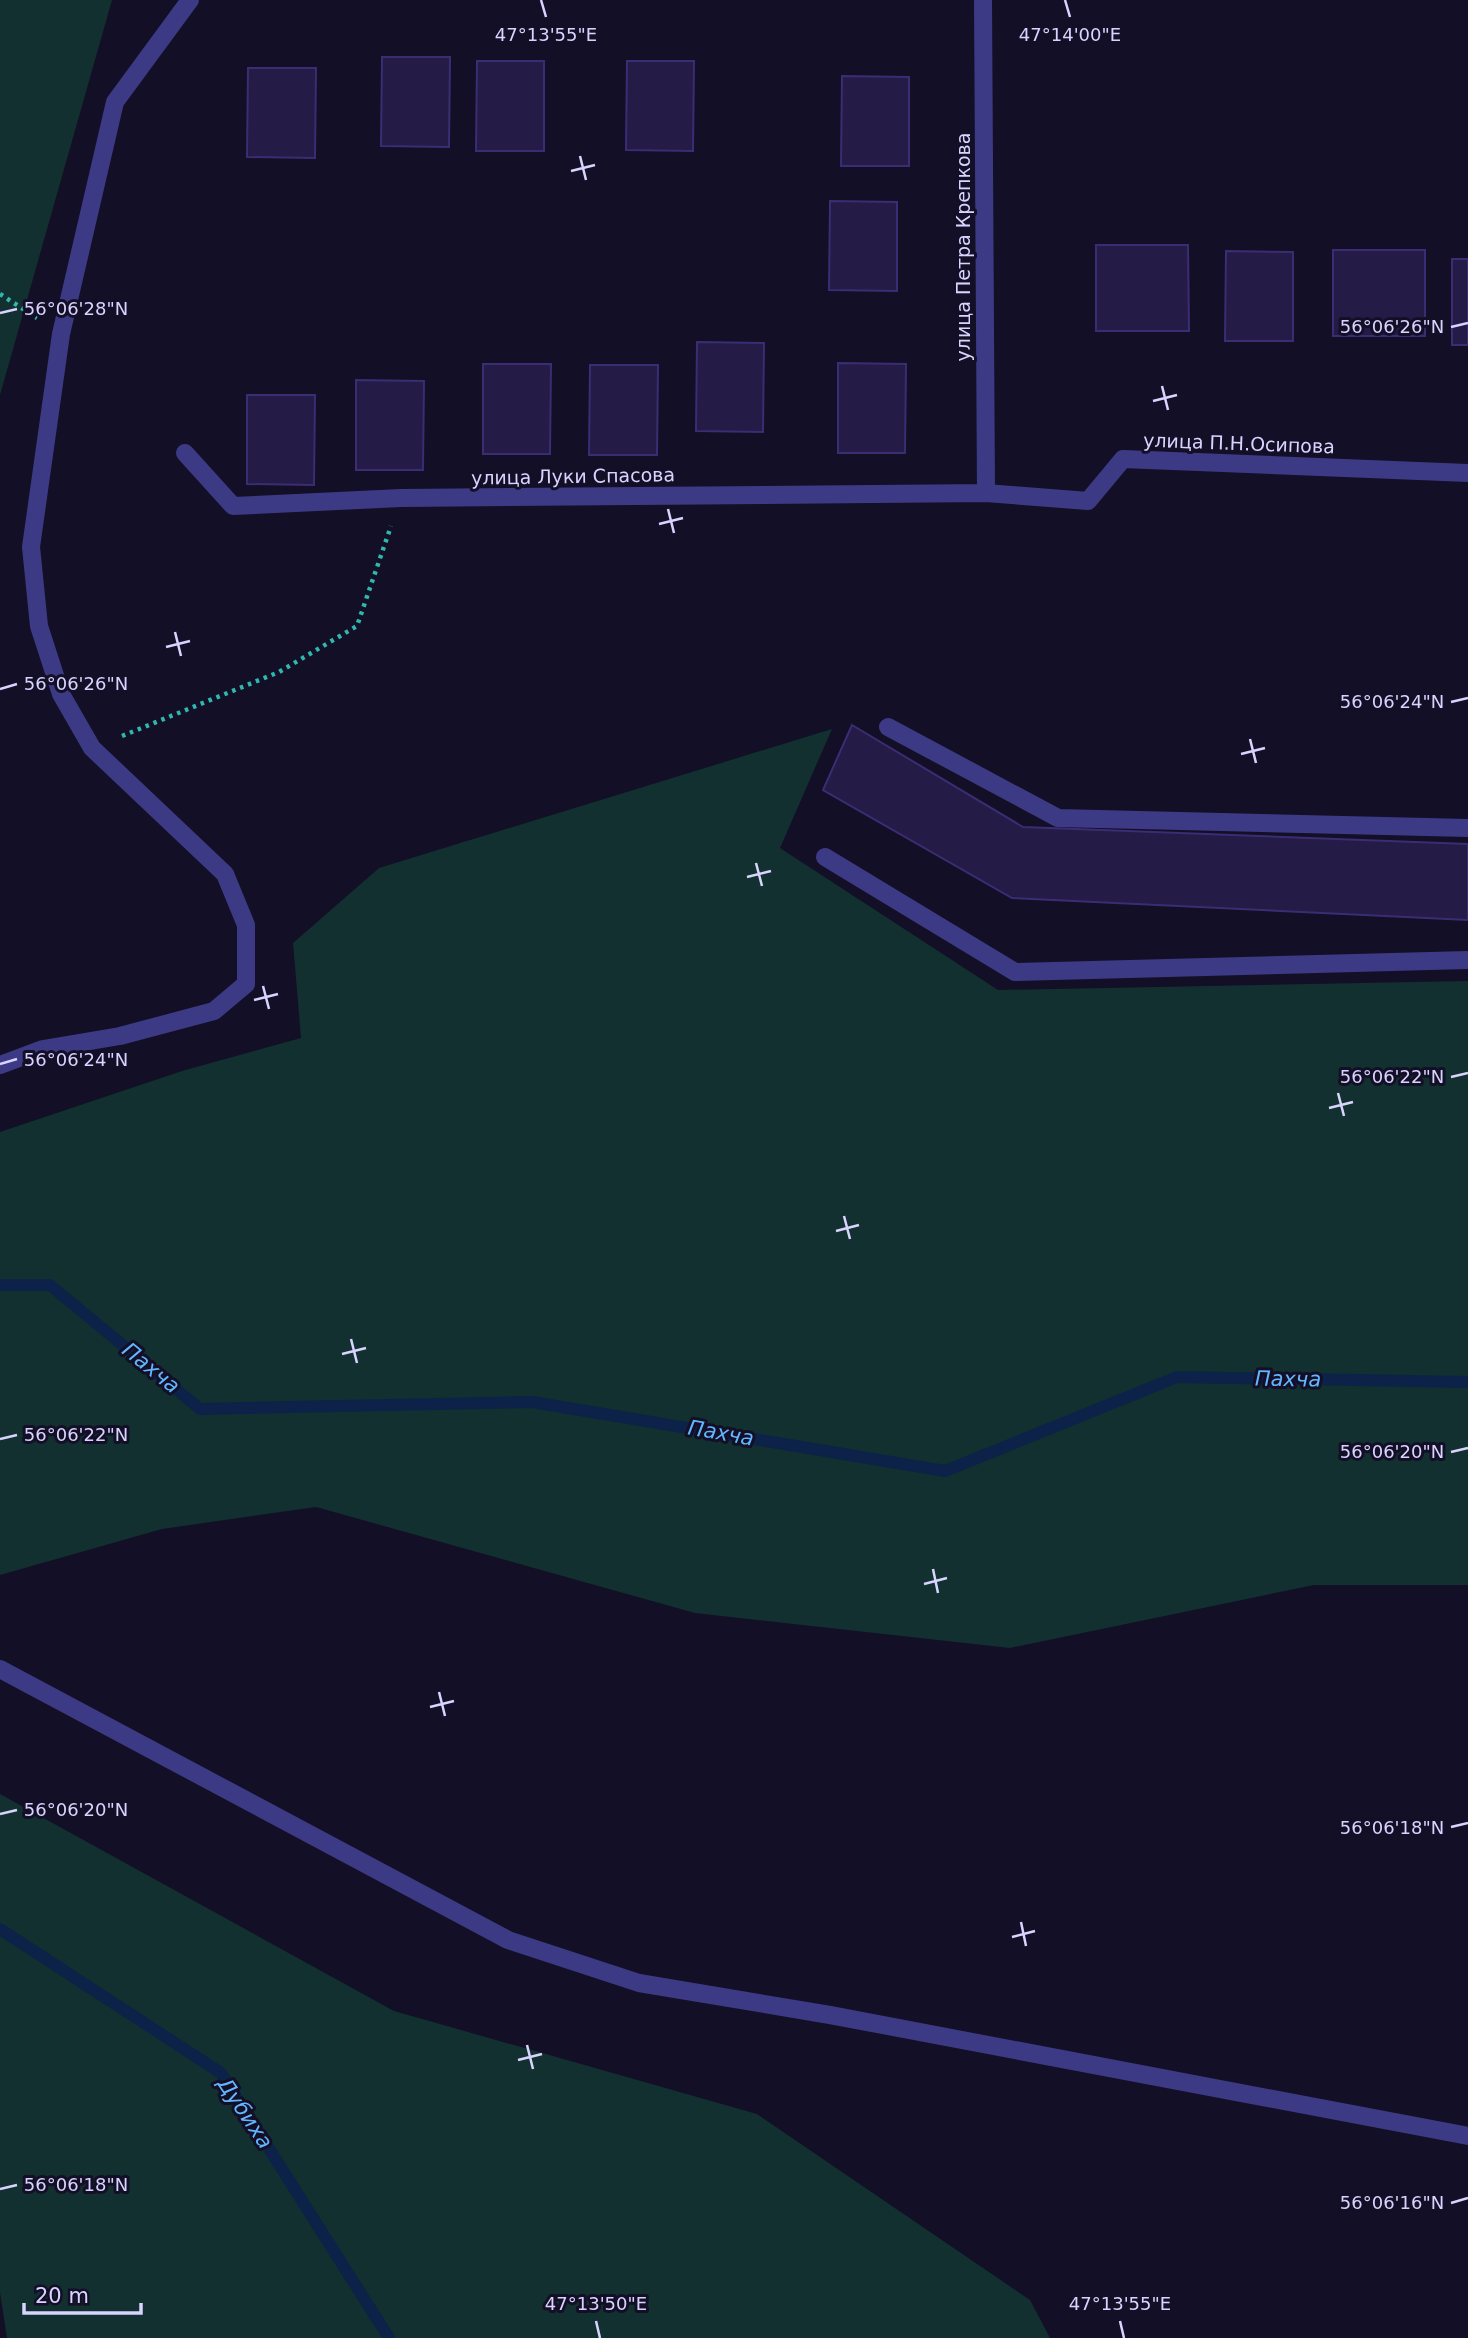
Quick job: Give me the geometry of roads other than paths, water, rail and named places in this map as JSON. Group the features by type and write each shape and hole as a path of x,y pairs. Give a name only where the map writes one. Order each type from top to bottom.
{"street":[{"path":"0,1065 44,1049 120,1036 214,1011 246,984 246,925 225,874 92,748 61,694 39,626 31,547 61,334 115,102 190,0"},
{"name":"улица Петра Крепкова","path":"983,0 986,493"},
{"name":"улица Луки Спасова","path":"185,453 233,506 401,498 986,493"},
{"name":"улица П.Н.Осипова","path":"986,493 1088,500 1123,459 1468,473"},
{"path":"888,727 1058,818 1468,828"},
{"path":"825,857 1015,972 1468,960"},
{"path":"0,1669 508,1940 639,1983 830,2015 1468,2136"}],"waterway":[{"name":"Пахча","path":"0,1285 50,1285 200,1409 532,1402 945,1471 1177,1377 1468,1382"},
{"name":"Дубиха","path":"0,1929 221,2073 389,2338"}]}
